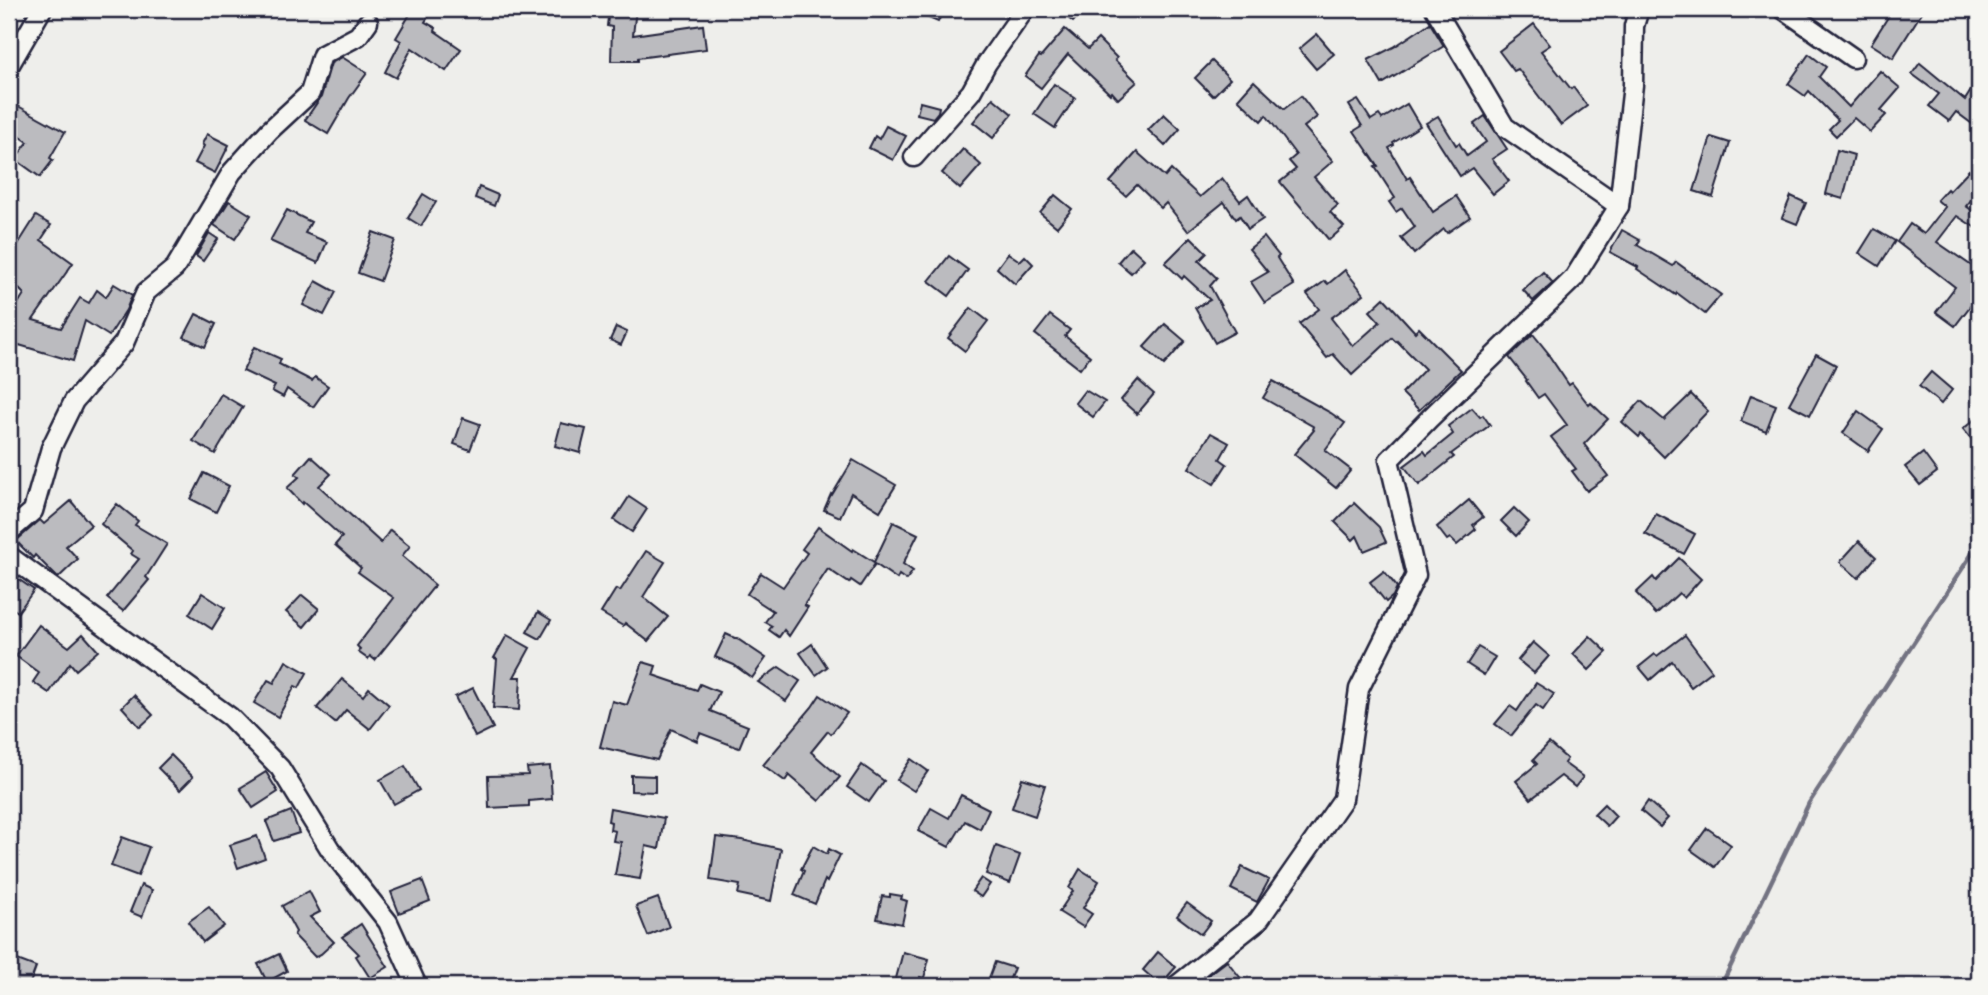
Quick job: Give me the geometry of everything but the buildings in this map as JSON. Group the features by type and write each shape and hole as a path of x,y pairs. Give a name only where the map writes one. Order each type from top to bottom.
{"street":[{"path":"9,66 42,9"},
{"path":"914,158 971,92 987,63 1025,9"},
{"path":"1435,9 1505,127 1619,206"},
{"path":"1176,986 1258,921 1343,799 1359,689 1416,575 1389,460 1574,278 1619,206 1633,85 1634,26 1639,9"},
{"path":"1783,9 1853,58"},
{"path":"9,532 33,511 51,448 74,401 124,343 146,292 175,268 232,173 269,131 310,93 322,55 358,36 368,22"},
{"path":"9,556 230,717 280,768 331,849 388,922 417,986"}],"waterway":[{"path":"1721,986 1809,803 1979,543"}]}
